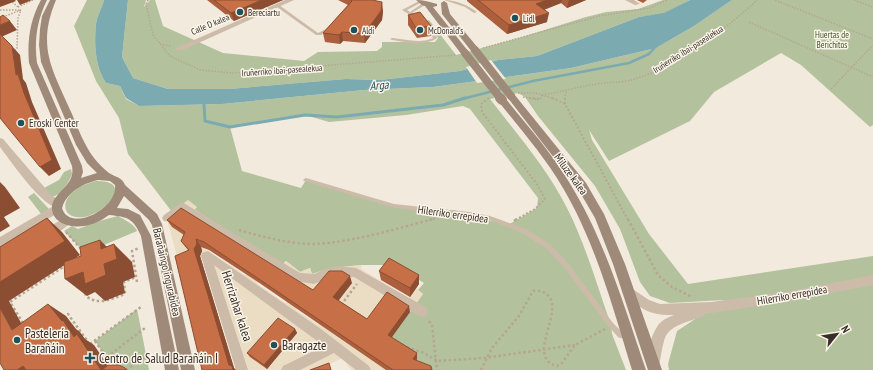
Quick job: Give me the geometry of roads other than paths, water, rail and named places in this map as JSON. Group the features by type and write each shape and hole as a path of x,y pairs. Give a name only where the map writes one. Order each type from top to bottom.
{"main road":[{"path":"44,0 33,31 33,64 77,166 78,172 73,186"},
{"path":"52,0 46,16 44,29 43,45 45,62 81,145 90,160 106,176"},
{"path":"423,3 437,5 446,1"},
{"name":"Miluze kalea","path":"446,1 446,14 477,50 582,186 600,217 628,291 654,368"},
{"name":"Miluze kalea","path":"423,3 462,54 512,96 547,158 573,198 602,260 639,370"},
{"path":"106,176 89,178 73,186 63,195 57,207 65,226 98,218 108,211 119,199 121,187"},
{"name":"Barañaingo ingurabidea","path":"106,176 119,181 121,187 152,217 157,224 188,370"},
{"name":"Barañaingo ingurabidea","path":"108,211 130,213 142,223 146,236 172,370"}],"street":[{"name":"Calle D kalea","path":"180,48 291,0"},
{"path":"628,0 636,4"},
{"path":"0,141 47,198 57,207 0,243"},
{"path":"167,218 182,206 269,261 299,278 314,279 328,273 340,271 356,273 423,312"},
{"path":"38,238 65,226"},
{"name":"Herrizahar kalea","path":"242,370 206,256 208,255 365,370"},
{"name":"Hilerriko errepidea","path":"628,291 646,305 658,310 711,308 791,296 873,280"},
{"name":"Hilerriko errepidea","path":"654,368 658,337 666,325 711,308"},
{"path":"287,370 334,347"}],"lane":[{"path":"446,1 466,6 475,12"},
{"path":"392,40 426,41 435,38 426,24 404,10 423,3"},
{"path":"410,13 423,3"},
{"path":"278,6 317,34 324,33 332,28"},
{"name":"Hilerriko errepidea","path":"306,180 394,206 469,214 490,218 524,231 549,247 565,264 611,325 620,335 627,334"}],"water":[{"name":"Arga","path":"104,0 128,0 122,57 133,78 168,89 229,89 346,79 380,80 460,71 498,60 537,56 639,17 664,13 690,0 732,0 694,26 656,48 571,68 433,87 364,90 222,104 139,106 126,98 120,86 106,83 97,63 95,32"}],"waterway":[{"path":"462,99 533,81 629,63 649,54 657,45"},
{"path":"202,101 204,104 205,121 230,127 305,115 337,117 443,105 465,98"}],"place":[{"name":"Bereciartu","path":"240,12"},
{"name":"Lidl","path":"515,18"},
{"name":"Aldi","path":"354,30"},
{"name":"McDonald's","path":"420,30"},
{"name":"Eroski Center","path":"21,123"},
{"name":"Pastelería Barañáin","path":"17,340"},
{"name":"Baragazte","path":"274,345"},
{"name":"Centro de Salud Barañáin I","path":"90,358"}],"park label":[{"name":"Huertas de Berichitos","path":"832,40"}]}
